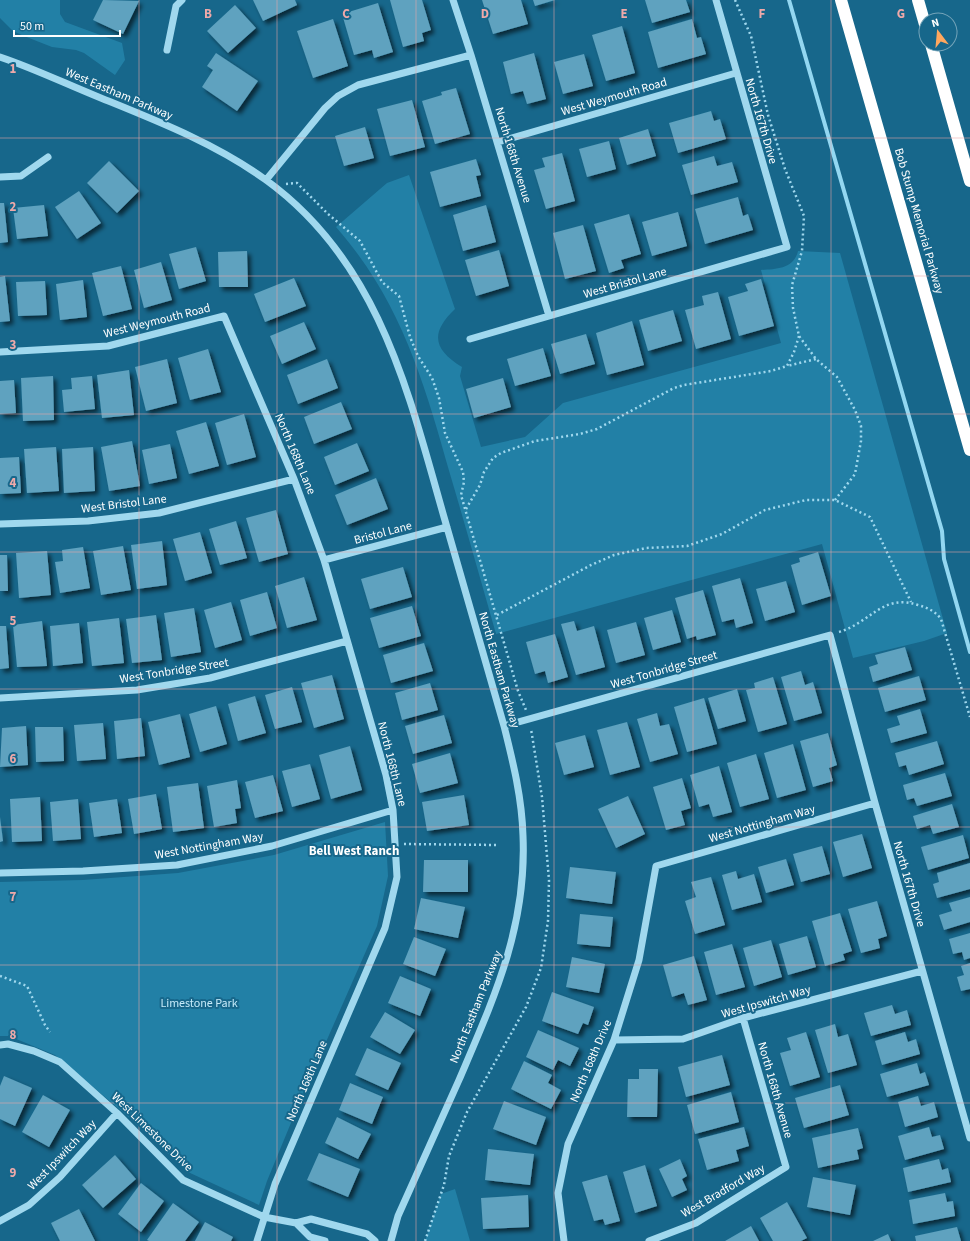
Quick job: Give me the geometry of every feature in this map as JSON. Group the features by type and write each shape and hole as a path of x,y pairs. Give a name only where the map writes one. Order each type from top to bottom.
{"highway":[{"name":"Bob Stump Memorial Parkway","path":"841,0 970,450"},
{"path":"918,0 921,12"},
{"path":"932,52 970,181"}],"street":[{"path":"167,50 176,6 182,0"},
{"name":"North 168th Avenue","path":"452,0 472,55 549,316"},
{"name":"North 167th Drive","path":"716,0 787,247"},
{"path":"266,180 325,108 338,96 358,85 472,55"},
{"name":"West Eastham Parkway","path":"0,57 137,112 228,155"},
{"name":"West Weymouth Road","path":"498,142 736,73"},
{"name":"North Eastham Parkway","path":"228,155 266,180 326,236 352,271 375,311 397,360 409,393 504,726 519,797 523,836 522,887 515,931 501,979 488,1013 398,1216 391,1241"},
{"path":"0,176 20,176 48,157"},
{"name":"West Bristol Lane","path":"470,339 787,247"},
{"name":"West Weymouth Road","path":"0,352 108,346 224,316"},
{"name":"North 168th Lane","path":"224,316 294,479 324,560 386,775 393,810 397,877 385,928 308,1104 275,1184 257,1241"},
{"name":"West Bristol Lane","path":"0,524 88,521 159,513 294,479"},
{"name":"Bristol Lane","path":"324,560 447,527"},
{"name":"North 167th Drive","path":"830,635 875,803 970,1138"},
{"name":"West Tonbridge Street","path":"504,726 830,635"},
{"name":"West Tonbridge Street","path":"0,698 137,690 210,678 347,641"},
{"name":"West Nottingham Way","path":"656,866 875,803"},
{"name":"West Nottingham Way","path":"0,873 83,871 177,865 272,846 393,810"},
{"name":"North 168th Drive","path":"564,1241 558,1193 568,1144 614,1040 639,960 656,866"},
{"name":"West Ipswitch Way","path":"614,1040 683,1039 743,1018 922,971"},
{"name":"North 168th Avenue","path":"743,1018 786,1167"},
{"name":"West Limestone Drive","path":"0,1045 8,1044 34,1051 60,1062 117,1113 183,1180 264,1218 296,1223 311,1219 367,1234 375,1241"},
{"name":"West Ipswitch Way","path":"0,1222 30,1205 50,1186 117,1113"},
{"name":"West Bradford Way","path":"649,1241 696,1223 786,1167"},
{"path":"296,1223 310,1237 325,1241"}],"path":[{"path":"735,0 751,36 768,115 785,169 804,216 802,251 792,285 793,308 799,336 816,359 837,378 855,410 861,426 861,441 855,474 835,500"},
{"path":"273,186 297,183 328,214 360,241 382,282 399,296 410,337 418,356 432,378 439,398 446,433 463,472 464,482 461,495 518,691 529,719 542,797 549,880 548,921 541,968 526,1007 467,1112 449,1156 444,1185 425,1241"},
{"path":"787,366 794,352 799,336"},
{"path":"466,509 480,485 484,472 493,458 501,453 535,441 580,434 597,429 684,385 771,371 816,359"},
{"path":"497,615 591,565 614,555 646,548 687,546 722,534 765,510 806,500 835,500 870,517 911,602"},
{"path":"830,635 847,630 887,605 901,601 911,602 932,610 941,620 970,717"},
{"path":"395,844 498,846"},
{"path":"0,976 27,986 43,1021 50,1032"}],"green space":[{"path":"0,0 60,0 60,14 65,22 122,43 125,60 115,75 84,53 76,50 52,47 13,31 0,18"},
{"path":"409,175 455,309 441,326 438,340 440,347 445,354 462,367 460,376 481,447 525,437 563,403 781,343 761,270 784,267 788,265 796,257 798,251 840,253 947,633 924,641 853,658 822,544 496,634 430,407 408,344 394,313 378,284 336,227 387,183"},
{"name":"Limestone Park","path":"385,822 388,876 377,926 300,1101 267,1181 259,1205 188,1172 124,1113 55,1055 9,1036 0,1036 0,882 83,880 178,873 274,855"},
{"path":"455,1189 470,1241 425,1241 441,1194"}],"building":[{"path":"103,0 139,1 123,34 93,20"},
{"path":"253,0 295,0 297,5 263,21"},
{"path":"390,0 422,0 431,30 422,33 424,41 403,47"},
{"path":"482,0 521,0 528,24 493,34"},
{"path":"533,0 555,0 535,6"},
{"path":"645,0 686,0 690,12 652,23"},
{"path":"378,3 393,52 374,58 372,50 354,55 342,14"},
{"path":"235,5 256,28 228,53 207,31"},
{"path":"333,19 348,66 313,78 297,31"},
{"path":"692,19 697,38 701,37 706,54 658,68 648,32"},
{"path":"622,26 635,73 606,81 592,35"},
{"path":"216,53 258,81 237,111 202,87 213,70 207,66"},
{"path":"534,53 546,99 527,104 523,91 511,94 503,62"},
{"path":"584,54 593,86 563,94 554,62"},
{"path":"456,88 470,134 435,144 422,101 442,95 441,92"},
{"path":"412,100 425,147 390,156 377,109"},
{"path":"711,111 714,121 720,119 726,139 678,153 669,123"},
{"path":"365,127 374,158 344,166 335,136"},
{"path":"648,129 656,156 627,165 619,138"},
{"path":"609,141 616,169 587,177 579,149"},
{"path":"562,153 575,201 546,209 534,170 545,167 542,158"},
{"path":"714,156 717,166 732,162 738,182 691,195 682,165"},
{"path":"476,159 481,175 476,176 481,196 440,207 430,172"},
{"path":"109,161 139,191 117,213 87,183"},
{"path":"79,191 101,223 77,239 55,207"},
{"path":"738,197 743,216 748,214 753,230 705,244 695,209"},
{"path":"0,203 4,203 8,242 0,243"},
{"path":"44,205 48,236 17,239 13,208"},
{"path":"486,205 496,242 463,251 453,215"},
{"path":"678,212 687,246 652,256 642,222"},
{"path":"629,214 641,254 621,260 624,268 609,273 594,224"},
{"path":"583,225 596,271 565,279 553,233"},
{"path":"196,247 206,281 179,289 169,254"},
{"path":"499,250 509,286 476,296 465,260"},
{"path":"247,251 248,287 219,287 218,252"},
{"path":"161,262 172,300 144,308 134,270"},
{"path":"121,266 132,309 103,316 92,273"},
{"path":"5,276 10,321 0,322 0,277"},
{"path":"294,278 306,306 265,322 254,294"},
{"path":"761,279 774,326 739,336 728,297 748,291 745,284"},
{"path":"83,280 87,317 60,320 56,284"},
{"path":"45,281 47,315 18,316 16,282"},
{"path":"718,292 731,339 696,349 685,310 704,305 702,296"},
{"path":"673,310 682,341 648,351 639,320"},
{"path":"632,321 644,365 607,375 596,333"},
{"path":"304,322 316,349 282,364 270,336"},
{"path":"586,334 595,364 560,374 551,344"},
{"path":"543,348 551,376 515,386 507,359"},
{"path":"208,349 221,392 190,400 178,358"},
{"path":"167,359 177,403 146,411 135,367"},
{"path":"327,359 338,388 298,404 287,375"},
{"path":"129,370 134,415 102,418 97,375"},
{"path":"53,376 54,420 23,421 21,378"},
{"path":"92,376 95,409 64,412 62,390 72,389 71,378"},
{"path":"503,378 511,407 474,418 466,389"},
{"path":"14,380 16,413 0,414 0,381"},
{"path":"341,402 352,429 314,444 304,417"},
{"path":"244,414 256,457 227,465 215,423"},
{"path":"206,422 219,466 189,474 176,431"},
{"path":"132,441 140,486 109,491 101,447"},
{"path":"357,443 369,471 335,485 324,457"},
{"path":"170,444 177,478 149,484 142,450"},
{"path":"56,447 59,491 27,493 24,449"},
{"path":"93,447 95,491 64,493 62,449"},
{"path":"19,457 21,493 0,494 0,458"},
{"path":"376,478 388,509 347,525 335,495"},
{"path":"276,510 288,554 259,562 246,518"},
{"path":"236,521 247,558 220,565 209,529"},
{"path":"200,532 212,573 185,581 173,539"},
{"path":"162,541 167,585 137,589 131,545"},
{"path":"123,546 131,590 101,595 93,551"},
{"path":"83,547 90,588 60,593 55,562 63,561 62,550"},
{"path":"47,551 51,595 19,598 16,553"},
{"path":"818,552 831,596 802,605 791,565 800,562 799,558"},
{"path":"0,555 7,555 8,591 0,591"},
{"path":"403,567 412,597 370,609 361,579"},
{"path":"304,577 317,620 287,628 275,586"},
{"path":"740,578 753,623 736,628 734,619 722,622 712,586"},
{"path":"786,581 795,612 765,621 756,589"},
{"path":"703,590 716,635 697,640 696,636 687,639 675,598"},
{"path":"267,592 277,628 250,636 240,600"},
{"path":"231,602 242,640 215,648 204,610"},
{"path":"412,606 421,636 379,648 370,618"},
{"path":"194,608 201,652 171,657 164,613"},
{"path":"672,610 681,642 653,650 644,618"},
{"path":"156,615 162,660 132,663 126,619"},
{"path":"119,618 124,663 92,666 87,622"},
{"path":"42,621 47,666 17,667 13,625"},
{"path":"574,621 577,631 594,626 605,667 576,675 561,624"},
{"path":"636,622 645,655 616,663 607,630"},
{"path":"79,623 83,663 53,666 50,626"},
{"path":"0,626 6,626 9,668 0,669"},
{"path":"555,634 568,677 548,683 545,671 535,674 526,642"},
{"path":"424,643 433,671 391,683 383,655"},
{"path":"905,647 912,670 873,682 869,667 878,664 875,655"},
{"path":"801,671 805,685 813,682 822,713 794,721 781,677"},
{"path":"332,675 344,719 314,728 301,683"},
{"path":"919,676 926,700 885,712 878,688"},
{"path":"773,677 787,724 758,732 746,690 755,688 754,683"},
{"path":"430,683 438,710 402,720 395,693"},
{"path":"292,687 302,722 275,729 265,695"},
{"path":"737,689 746,721 718,729 708,698"},
{"path":"255,696 266,733 238,741 228,704"},
{"path":"704,698 717,744 687,752 674,707"},
{"path":"216,706 227,744 200,752 189,714"},
{"path":"920,709 927,733 891,743 887,729 900,725 897,716"},
{"path":"657,713 660,726 669,724 678,754 650,762 637,719"},
{"path":"180,714 190,757 159,765 148,722"},
{"path":"444,715 452,743 413,754 405,726"},
{"path":"141,718 145,756 117,759 114,721"},
{"path":"627,722 640,767 610,775 597,730"},
{"path":"103,723 106,759 77,761 74,725"},
{"path":"26,726 28,765 0,767 2,728"},
{"path":"35,727 63,727 64,761 36,762"},
{"path":"828,733 837,765 829,768 833,781 813,787 800,741"},
{"path":"585,735 594,767 564,775 555,743"},
{"path":"937,741 944,764 909,775 906,765 899,767 895,753"},
{"path":"793,744 806,790 777,798 764,753"},
{"path":"350,746 362,790 331,799 319,755"},
{"path":"450,753 458,783 420,793 412,764"},
{"path":"756,754 769,799 740,807 727,763"},
{"path":"310,764 320,799 292,807 282,771"},
{"path":"719,766 732,812 713,817 709,804 699,807 690,775"},
{"path":"945,773 952,796 917,806 914,798 907,800 903,785"},
{"path":"273,775 283,811 255,818 245,782"},
{"path":"682,778 691,808 681,811 685,825 666,830 653,787"},
{"path":"237,780 241,808 235,809 237,823 214,827 207,786"},
{"path":"198,783 204,828 173,832 167,787"},
{"path":"156,794 162,829 134,834 128,799"},
{"path":"464,795 469,825 427,831 422,802"},
{"path":"628,796 645,834 616,848 598,809"},
{"path":"40,797 42,841 12,842 10,799"},
{"path":"78,799 81,839 53,841 50,802"},
{"path":"117,799 122,833 94,837 89,803"},
{"path":"952,804 959,827 933,834 930,825 917,829 913,816"},
{"path":"0,817 3,841 0,842"},
{"path":"862,834 872,868 843,877 833,842"},
{"path":"963,835 969,858 928,870 921,847"},
{"path":"822,846 830,874 801,882 793,854"},
{"path":"786,859 794,885 766,893 758,867"},
{"path":"424,860 468,860 468,892 423,892"},
{"path":"970,863 970,889 937,898 933,884 939,882 937,873"},
{"path":"570,867 616,872 612,904 566,898"},
{"path":"736,871 738,879 754,874 762,902 732,910 722,875"},
{"path":"711,877 725,925 695,934 685,901 696,897 691,882"},
{"path":"970,897 970,922 944,930 939,915 952,911 949,903"},
{"path":"421,898 465,907 458,938 414,929"},
{"path":"877,901 887,936 878,939 880,948 861,953 848,909"},
{"path":"840,913 852,951 843,954 845,960 825,966 812,921"},
{"path":"580,914 613,917 610,947 577,944"},
{"path":"970,933 970,958 964,960 962,952 953,954 949,939"},
{"path":"807,936 816,967 788,975 779,944"},
{"path":"414,937 446,949 435,976 403,964"},
{"path":"771,940 782,977 754,986 743,948"},
{"path":"732,944 745,987 716,995 704,952"},
{"path":"694,956 707,1000 688,1005 684,993 672,997 663,965"},
{"path":"572,957 605,964 599,993 566,987"},
{"path":"970,963 970,989 961,991 957,977 964,975 961,966"},
{"path":"400,976 431,989 420,1016 388,1003"},
{"path":"552,992 594,1007 588,1025 583,1023 578,1034 542,1021"},
{"path":"892,1005 895,1014 907,1010 911,1025 871,1036 864,1013"},
{"path":"385,1012 415,1030 400,1054 370,1037"},
{"path":"835,1024 838,1037 848,1034 857,1065 828,1073 815,1030"},
{"path":"538,1030 579,1048 570,1066 558,1060 553,1070 526,1057"},
{"path":"806,1032 820,1077 790,1086 780,1053 791,1050 787,1038"},
{"path":"905,1032 908,1042 916,1039 920,1054 882,1065 875,1041"},
{"path":"367,1048 401,1063 388,1090 355,1075"},
{"path":"722,1055 730,1085 686,1097 678,1067"},
{"path":"524,1061 552,1075 548,1083 561,1090 551,1109 511,1089"},
{"path":"917,1063 920,1074 925,1072 929,1085 887,1097 880,1074"},
{"path":"639,1069 658,1069 657,1117 627,1117 628,1079 639,1079"},
{"path":"4,1076 32,1088 15,1126 0,1119 0,1086"},
{"path":"350,1083 383,1097 372,1124 339,1110"},
{"path":"840,1085 849,1115 804,1128 795,1098"},
{"path":"731,1092 739,1122 695,1134 687,1105"},
{"path":"43,1095 70,1110 49,1147 22,1132"},
{"path":"918,1096 921,1106 934,1102 938,1117 905,1127 898,1102"},
{"path":"504,1101 546,1117 536,1145 493,1129"},
{"path":"337,1117 371,1134 358,1159 325,1143"},
{"path":"744,1127 749,1146 736,1150 739,1161 707,1170 698,1139"},
{"path":"929,1127 932,1137 940,1135 944,1149 905,1160 898,1136"},
{"path":"858,1128 863,1148 857,1150 859,1159 818,1168 812,1138"},
{"path":"488,1149 534,1154 530,1185 485,1180"},
{"path":"319,1153 360,1169 348,1197 307,1180"},
{"path":"115,1155 136,1179 103,1208 82,1185"},
{"path":"680,1159 687,1176 682,1179 687,1190 672,1197 659,1169"},
{"path":"939,1159 942,1170 948,1168 951,1182 908,1192 903,1168"},
{"path":"645,1165 657,1206 635,1213 623,1172"},
{"path":"607,1175 620,1221 605,1225 603,1219 594,1221 582,1182"},
{"path":"813,1177 856,1185 850,1215 807,1207"},
{"path":"141,1183 164,1201 141,1232 118,1214"},
{"path":"945,1193 947,1202 953,1201 955,1216 913,1224 909,1200"},
{"path":"528,1195 529,1227 483,1229 481,1198"},
{"path":"787,1202 807,1238 801,1241 773,1241 760,1218"},
{"path":"173,1203 199,1222 185,1241 147,1240"},
{"path":"79,1209 95,1241 60,1241 51,1223"},
{"path":"205,1222 233,1237 231,1241 195,1241"},
{"path":"751,1226 759,1241 725,1241"},
{"path":"957,1227 961,1241 916,1241 915,1236"},
{"path":"888,1234 891,1241 873,1241"}],"waterway":[{"path":"789,0 942,531 944,559 970,652"}],"district":[{"name":"Bell West Ranch","path":"354,851"}]}
